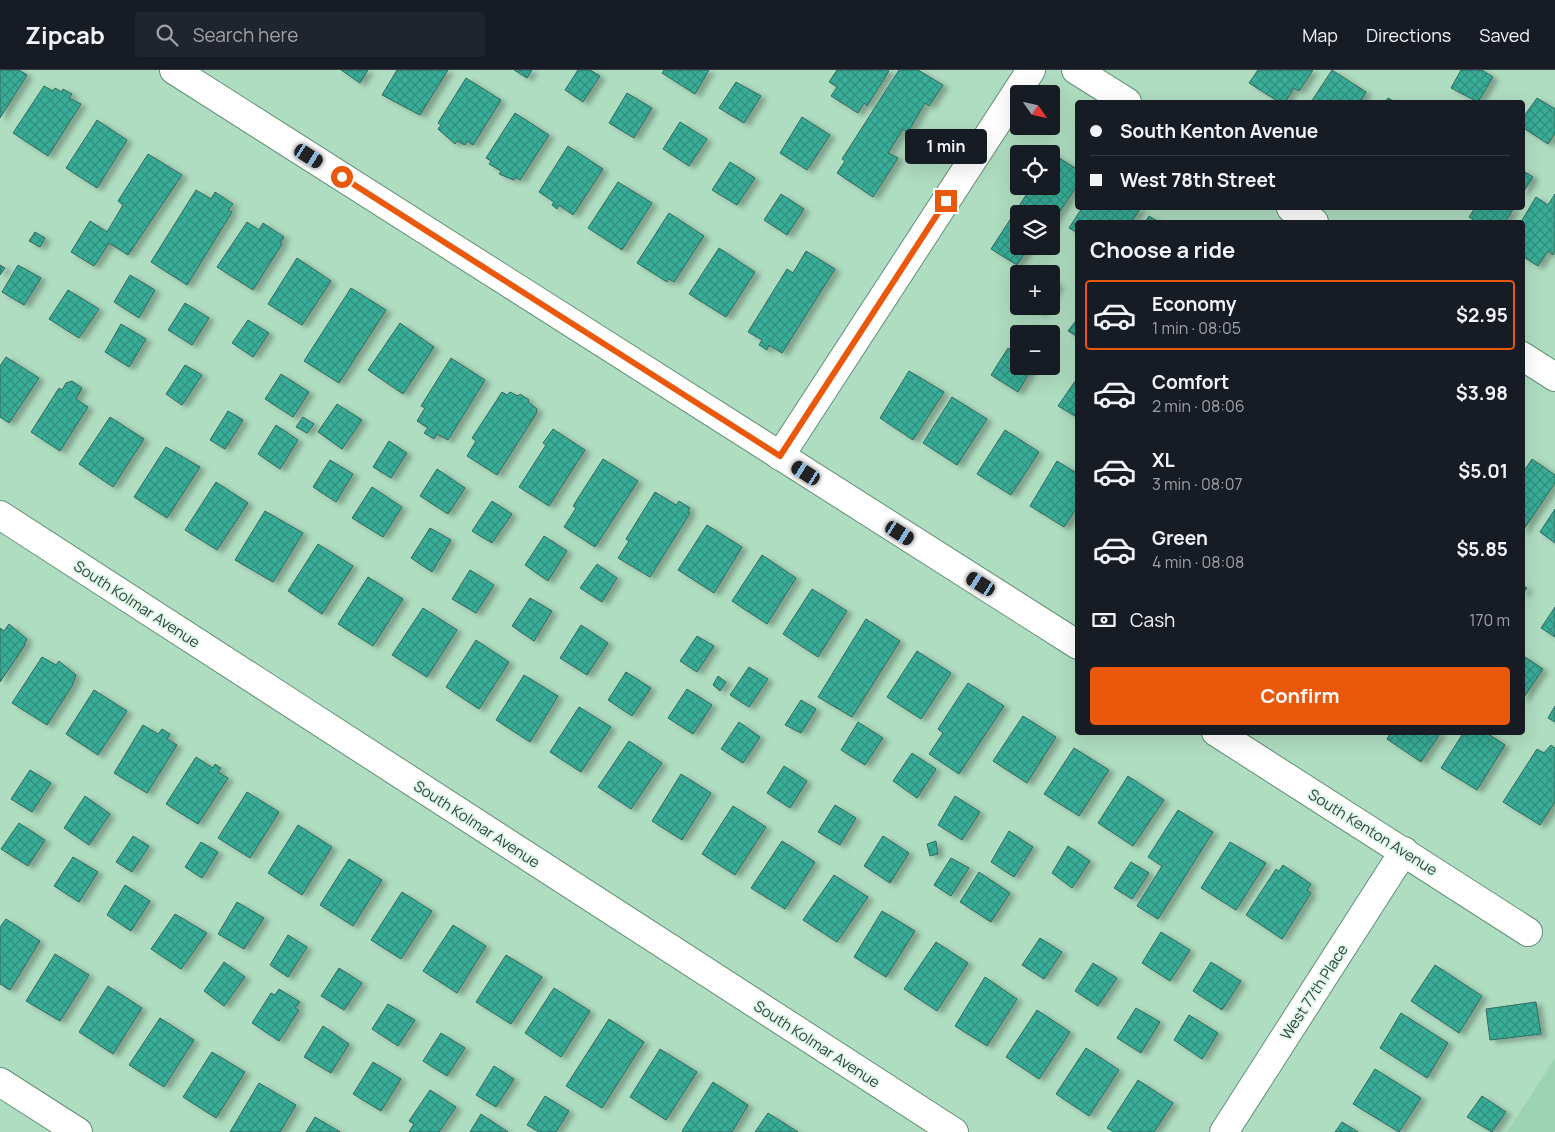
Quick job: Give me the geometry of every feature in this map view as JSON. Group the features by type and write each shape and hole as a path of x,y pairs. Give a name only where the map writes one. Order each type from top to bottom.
{"street":[{"path":"174,70 1075,643"},
{"path":"780,456 1031,70"},
{"path":"1076,70 1124,100"},
{"path":"1294,210 1311,220"},
{"path":"1525,358 1555,377"},
{"name":"South Kolmar Avenue","path":"0,516 954,1132"},
{"name":"South Kenton Avenue","path":"1221,735 1528,932"},
{"name":"West 77th Place","path":"1224,1132 1404,851"},
{"path":"0,1082 78,1132"}],"shaded area":[{"path":"1555,1058 1555,1132 1507,1132"}],"building":[{"path":"0,70 19,70 27,75 0,118"},
{"path":"341,70 368,70 360,83"},
{"path":"397,70 448,70 420,115 382,95"},
{"path":"514,70 532,70 527,78"},
{"path":"578,70 590,70 600,76 583,102 565,90"},
{"path":"664,70 709,70 695,94 662,73"},
{"path":"837,70 889,71 867,106 864,103 858,113 831,96 837,87 829,82"},
{"path":"899,70 918,70 943,85 929,106 925,103 908,132 903,129 888,153 898,158 873,197 837,173 845,161 842,159"},
{"path":"1258,70 1313,70 1299,91 1294,88 1286,100 1276,100 1249,83"},
{"path":"1332,70 1366,92 1361,100 1312,100"},
{"path":"1461,70 1482,70 1493,77 1479,100 1474,100 1451,88"},
{"path":"466,78 501,100 473,145 467,141 465,145 457,141 455,144 438,129 441,125 438,123"},
{"path":"736,82 761,96 744,123 719,108"},
{"path":"44,86 53,91 55,88 62,92 63,89 72,94 69,98 81,104 48,156 13,133"},
{"path":"627,93 652,108 634,138 609,123"},
{"path":"1537,98 1555,109 1555,133 1548,144 1525,129 1525,115"},
{"path":"515,113 549,135 520,180 516,177 514,180 499,174 501,171 489,164 491,161 486,158"},
{"path":"802,117 830,135 807,170 780,153"},
{"path":"97,120 127,140 97,188 66,168"},
{"path":"680,122 707,139 689,166 663,149"},
{"path":"568,146 603,169 573,215 559,205 557,209 552,205 554,202 539,192"},
{"path":"148,154 182,175 128,255 109,243 94,266 71,252 90,221 107,232 123,205 118,201"},
{"path":"1060,158 1075,168 1075,189 1060,211 1060,205 1020,205 1026,195 1060,195"},
{"path":"730,162 755,178 737,205 712,190"},
{"path":"1525,172 1533,177 1525,189"},
{"path":"618,182 652,203 622,250 588,228"},
{"path":"196,190 211,199 215,192 233,204 228,210 232,212 187,285 151,262"},
{"path":"781,194 804,209 787,235 764,220"},
{"path":"1555,194 1555,251 1553,255 1548,251 1538,266 1525,258 1525,220 1522,220 1536,197 1548,205"},
{"path":"1081,210 1140,210 1132,220 1075,220 1075,231 1069,228"},
{"path":"1474,210 1513,210 1506,220 1474,220 1469,217"},
{"path":"669,213 704,236 674,282 669,279 667,282 637,263"},
{"path":"1149,216 1156,220 1146,220"},
{"path":"1010,220 1010,255 1023,255 1017,265 991,249"},
{"path":"247,222 259,230 263,223 284,237 280,243 282,244 253,290 217,267"},
{"path":"35,232 45,238 40,247 29,241"},
{"path":"719,248 755,272 726,317 689,294"},
{"path":"806,251 835,269 782,353 769,345 767,350 759,345 762,340 748,332 787,269 793,273"},
{"path":"297,258 331,281 302,325 268,304"},
{"path":"0,265 5,268 0,275"},
{"path":"18,265 41,278 24,305 2,292"},
{"path":"130,275 155,290 139,318 114,302"},
{"path":"351,288 386,310 339,383 304,361"},
{"path":"68,290 99,309 79,338 49,319"},
{"path":"185,303 209,318 192,345 168,330"},
{"path":"248,320 269,333 253,357 232,343"},
{"path":"1075,322 1075,335 1068,331"},
{"path":"400,323 434,347 403,394 368,370"},
{"path":"121,324 146,339 129,367 105,352"},
{"path":"1008,348 1010,349 1010,375 1028,375 1018,392 991,375"},
{"path":"6,357 39,378 9,423 0,417 0,366"},
{"path":"451,358 485,380 448,440 437,434 434,439 424,433 428,428 417,421 425,408 421,406"},
{"path":"185,365 202,375 182,405 166,394"},
{"path":"909,371 944,392 913,440 880,418"},
{"path":"281,374 309,392 293,417 265,399"},
{"path":"72,381 82,388 76,399 88,407 60,451 31,432 59,388 62,390 66,383"},
{"path":"1075,381 1075,416 1058,406"},
{"path":"502,392 507,395 510,392 518,396 520,394 537,409 536,414 497,475 467,456 476,441 472,438"},
{"path":"952,397 987,419 957,465 923,443"},
{"path":"337,404 362,420 342,449 318,432"},
{"path":"228,411 243,420 225,449 210,440"},
{"path":"110,417 144,439 113,487 79,464"},
{"path":"303,417 314,424 307,433 296,427"},
{"path":"276,425 298,440 280,469 258,454"},
{"path":"553,429 585,450 549,506 519,487 546,445 543,443"},
{"path":"1005,430 1039,452 1011,495 977,474"},
{"path":"389,441 407,453 391,478 373,467"},
{"path":"166,447 200,467 167,518 134,497"},
{"path":"603,459 638,481 595,547 564,527 576,508 573,506"},
{"path":"1532,459 1555,475 1555,483 1525,528 1525,470"},
{"path":"330,460 353,474 336,502 313,487"},
{"path":"1057,461 1075,472 1075,510 1064,527 1030,506"},
{"path":"437,469 465,488 448,514 420,496"},
{"path":"216,482 248,503 217,550 185,530"},
{"path":"372,487 402,507 383,537 352,518"},
{"path":"655,492 676,505 679,501 690,508 688,512 690,513 650,577 618,558 629,541 626,539"},
{"path":"492,501 512,514 492,543 472,531"},
{"path":"1555,509 1555,543 1540,532"},
{"path":"265,511 303,533 273,582 235,560"},
{"path":"707,525 742,547 714,593 678,570"},
{"path":"430,528 451,540 432,572 411,558"},
{"path":"544,536 567,551 548,581 525,565"},
{"path":"318,544 353,566 322,614 288,591"},
{"path":"762,555 796,578 767,624 732,601"},
{"path":"597,564 617,578 602,602 580,588"},
{"path":"470,570 494,585 476,613 452,599"},
{"path":"368,577 403,599 373,646 338,624"},
{"path":"812,589 847,611 818,657 783,634"},
{"path":"530,598 552,611 534,641 512,626"},
{"path":"1555,607 1555,637 1541,628"},
{"path":"423,608 457,630 427,677 392,655"},
{"path":"866,619 900,641 852,717 818,697"},
{"path":"9,624 27,639 0,682 0,628 4,631"},
{"path":"581,625 608,643 587,675 560,658"},
{"path":"697,636 714,646 697,672 680,661"},
{"path":"476,640 509,662 479,709 446,687"},
{"path":"917,651 951,673 921,719 887,697"},
{"path":"42,657 56,665 59,661 76,675 72,686 47,725 12,703"},
{"path":"1525,657 1543,669 1525,696"},
{"path":"749,667 768,679 749,707 730,695"},
{"path":"626,672 651,688 632,716 608,700"},
{"path":"524,675 558,696 530,742 496,720"},
{"path":"718,676 726,682 720,691 713,685"},
{"path":"968,683 1004,706 959,774 929,754 943,733 938,729"},
{"path":"687,689 712,705 693,734 668,718"},
{"path":"94,690 127,711 98,755 66,734"},
{"path":"801,700 816,709 801,733 785,725"},
{"path":"1555,706 1555,722 1548,718"},
{"path":"579,707 611,727 581,772 550,752"},
{"path":"1023,716 1056,737 1027,783 993,761"},
{"path":"739,722 760,737 743,763 721,749"},
{"path":"858,722 883,738 865,765 841,750"},
{"path":"143,725 158,734 162,729 170,734 167,739 177,745 147,793 114,773"},
{"path":"1389,735 1439,735 1421,762 1387,739"},
{"path":"1462,735 1490,735 1505,745 1477,790 1441,768"},
{"path":"629,741 662,763 631,809 598,787"},
{"path":"1551,745 1555,748 1555,802 1540,825 1503,802 1537,749 1544,753"},
{"path":"1074,748 1109,770 1079,816 1044,794"},
{"path":"912,753 936,769 917,798 893,781"},
{"path":"196,757 213,768 215,764 221,768 218,772 228,778 198,824 166,804"},
{"path":"784,766 807,781 790,808 767,793"},
{"path":"30,770 51,783 32,812 11,799"},
{"path":"681,774 711,793 682,840 652,821"},
{"path":"1128,776 1164,800 1133,846 1098,823"},
{"path":"247,792 279,812 250,858 218,838"},
{"path":"85,796 110,814 89,845 64,828"},
{"path":"955,796 980,812 962,840 938,825"},
{"path":"835,805 856,818 840,845 818,832"},
{"path":"733,806 766,827 735,875 702,854"},
{"path":"1178,810 1213,832 1158,919 1137,906 1162,866 1148,857"},
{"path":"19,823 45,840 28,866 1,849"},
{"path":"298,825 332,847 302,895 268,873"},
{"path":"1009,831 1033,847 1014,877 991,862"},
{"path":"133,836 149,846 132,872 116,862"},
{"path":"883,836 909,853 890,883 864,866"},
{"path":"782,841 815,862 785,909 751,888"},
{"path":"936,841 938,854 930,856 927,844"},
{"path":"201,842 218,852 202,878 185,867"},
{"path":"1230,842 1266,863 1236,910 1201,888"},
{"path":"1068,846 1090,861 1072,888 1052,873"},
{"path":"73,857 98,872 79,902 54,886"},
{"path":"951,858 969,868 951,896 934,885"},
{"path":"349,859 382,880 353,926 320,905"},
{"path":"1131,862 1149,873 1132,899 1114,888"},
{"path":"1283,865 1311,884 1307,890 1311,893 1282,939 1246,915 1276,869 1279,871"},
{"path":"979,872 1010,893 991,922 960,902"},
{"path":"834,875 868,897 837,942 803,920"},
{"path":"125,885 150,901 131,931 107,915"},
{"path":"402,892 432,911 401,959 371,940"},
{"path":"237,902 264,918 244,949 218,934"},
{"path":"882,911 915,931 886,977 854,957"},
{"path":"175,914 207,933 181,969 151,949"},
{"path":"6,919 40,941 10,990 0,984 0,927"},
{"path":"453,925 486,946 457,993 423,971"},
{"path":"1161,932 1190,950 1170,981 1142,963"},
{"path":"288,935 307,947 288,977 270,965"},
{"path":"1040,938 1062,952 1044,979 1022,965"},
{"path":"936,942 968,963 937,1011 904,989"},
{"path":"55,954 89,975 60,1021 26,1001"},
{"path":"506,955 542,977 511,1024 476,1002"},
{"path":"224,962 245,977 224,1006 204,991"},
{"path":"1211,962 1241,981 1222,1010 1193,991"},
{"path":"1093,963 1117,978 1098,1006 1075,991"},
{"path":"1435,965 1482,996 1459,1033 1411,1001"},
{"path":"339,968 362,983 344,1010 321,996"},
{"path":"985,977 1017,999 987,1046 955,1026"},
{"path":"108,986 142,1008 113,1054 79,1032"},
{"path":"554,988 590,1011 561,1057 525,1033"},
{"path":"279,989 300,1002 295,1008 299,1010 279,1041 252,1023 271,993 275,995"},
{"path":"1536,1002 1541,1034 1490,1040 1486,1009"},
{"path":"388,1004 415,1020 398,1046 372,1029"},
{"path":"1136,1008 1160,1022 1141,1053 1117,1038"},
{"path":"1037,1010 1070,1032 1039,1079 1006,1057"},
{"path":"1401,1013 1448,1043 1427,1078 1380,1048"},
{"path":"1189,1015 1218,1033 1202,1059 1174,1040"},
{"path":"160,1018 194,1040 164,1087 129,1065"},
{"path":"609,1019 644,1042 602,1108 566,1086"},
{"path":"323,1026 349,1044 331,1073 304,1057"},
{"path":"441,1033 465,1048 447,1076 423,1061"},
{"path":"1086,1048 1119,1070 1089,1116 1056,1094"},
{"path":"660,1049 697,1072 666,1120 630,1097"},
{"path":"212,1052 245,1072 216,1118 183,1097"},
{"path":"373,1062 401,1079 381,1111 353,1094"},
{"path":"494,1066 514,1079 496,1107 476,1095"},
{"path":"1375,1069 1421,1098 1399,1132 1353,1104"},
{"path":"1138,1080 1173,1103 1154,1132 1114,1132 1107,1128"},
{"path":"713,1082 748,1105 732,1132 682,1131"},
{"path":"259,1083 296,1105 280,1132 230,1132"},
{"path":"430,1090 456,1107 439,1132 409,1132 414,1124 409,1121"},
{"path":"545,1096 569,1111 556,1132 539,1132 527,1125"},
{"path":"1482,1096 1506,1112 1492,1132 1467,1117"},
{"path":"768,1113 798,1132 755,1132"},
{"path":"481,1114 508,1132 470,1132"},
{"path":"315,1117 340,1132 306,1132"},
{"path":"1342,1122 1358,1132 1335,1132"}],"route":[{"path":"342,177 780,456 946,201"}]}
